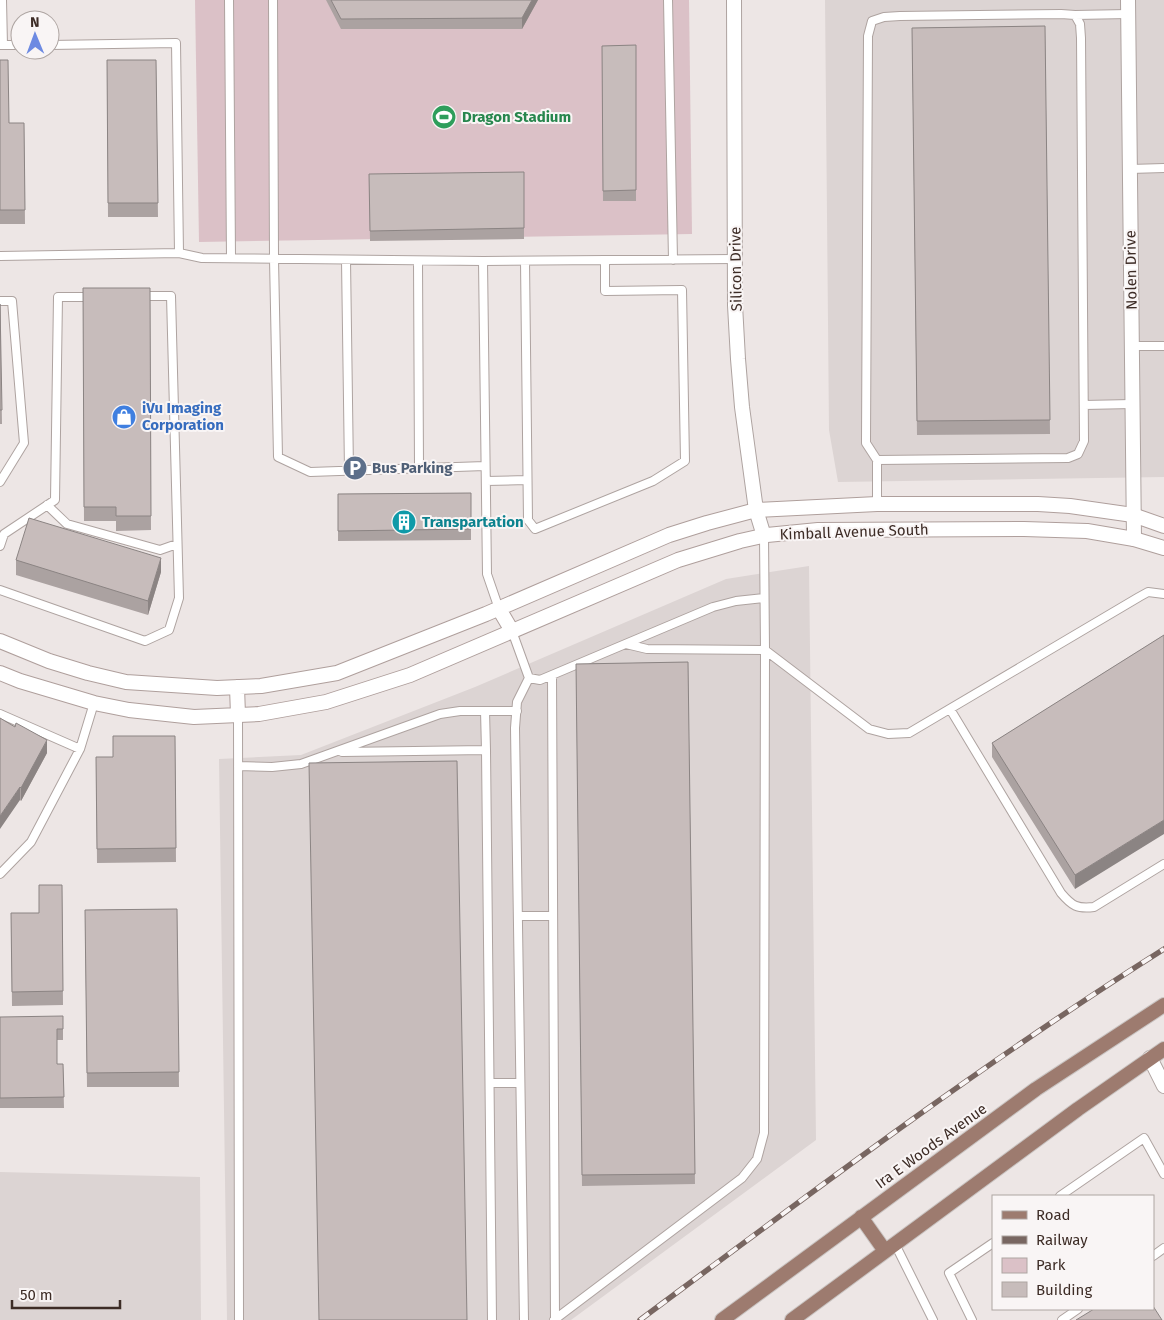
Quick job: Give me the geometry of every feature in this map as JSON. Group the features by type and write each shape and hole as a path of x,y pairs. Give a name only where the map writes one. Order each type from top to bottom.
{"main road":[{"name":"Silicon Drive","path":"734,0 735,259 738,359 742,407 756,510 764,536"},
{"name":"Nolen Drive","path":"1128,7 1134,539"},
{"name":"Kimball Avenue South","path":"0,641 49,661 126,682 217,688 261,686 337,673 499,608 669,535 756,510 878,504 1038,504 1070,506 1133,515 1164,526"},
{"name":"Kimball Avenue South","path":"0,673 20,681 94,703 129,710 194,717 259,714 326,702 419,672 678,560 714,548 764,536 818,530 1024,529 1087,531 1134,539 1164,548"},
{"path":"499,608 512,631"},
{"path":"236,687 238,715"},
{"name":"Ira E Woods Avenue","path":"722,1320 1036,1088 1164,1005"},
{"path":"792,1320 1078,1109 1164,1049"},
{"path":"1150,1058 1164,1086"},
{"path":"861,1217 890,1247"}],"lane":[{"path":"1,45 2,0"},
{"path":"229,0 231,258"},
{"path":"273,0 274,259 278,457 310,472 485,466"},
{"path":"668,0 673,260"},
{"path":"878,504 877,460 866,442 868,36 872,21 884,17 900,16 1076,15 1128,7"},
{"path":"877,460 1068,458 1078,454 1084,441 1081,38 1080,24 1076,15"},
{"path":"60,45 176,44 179,253"},
{"path":"1130,169 1164,168"},
{"path":"0,256 179,253 202,258 418,261 735,259"},
{"path":"346,260 350,471"},
{"path":"526,261 528,520 535,529 653,481 685,461 682,290 605,291 605,260"},
{"path":"418,261 419,468"},
{"path":"483,261 487,574 499,608"},
{"path":"0,546 4,534 55,500 58,297 95,296"},
{"path":"0,590 145,641 169,630 179,598 170,296 133,296"},
{"path":"0,301 12,300 24,443 0,482"},
{"path":"1132,346 1164,346"},
{"path":"1084,405 1132,404"},
{"path":"486,481 527,480"},
{"path":"47,505 67,524 160,550 177,544"},
{"path":"555,1320 742,1178 757,1159 764,1133 764,536"},
{"path":"626,644 647,649 765,650 869,729 888,734 908,733 1148,592 1164,594"},
{"path":"529,678 540,680 713,607 736,601 764,598"},
{"path":"512,631 529,678 517,702 515,728 524,1320"},
{"path":"552,675 555,1320"},
{"path":"0,874 31,842 80,749 94,703"},
{"path":"950,709 1060,893 1070,904 1082,908 1094,906 1164,864"},
{"path":"238,766 272,767 301,764 440,714 460,711 517,711"},
{"path":"485,711 492,1320"},
{"path":"0,714 80,749"},
{"path":"238,715 239,1320"},
{"path":"335,752 486,750"},
{"path":"518,916 553,916"},
{"path":"490,1083 520,1083"},
{"path":"1061,1195 1144,1138 1164,1174"},
{"path":"972,1320 949,1273 992,1244"},
{"path":"890,1247 933,1320"},
{"path":"1062,1320 1077,1310"}],"shaded area":[{"path":"825,0 1164,0 1164,477 838,482 829,430"},
{"path":"809,566 816,1140 571,1320 227,1320 219,759 301,755 475,687 726,579"},
{"path":"0,1172 200,1177 201,1320 0,1320"}],"green space":[{"name":"Dragon Stadium","path":"195,0 689,0 692,234 199,242"}],"building":[{"path":"331,0 532,0 522,18 341,19"},
{"path":"1045,26 1050,420 917,421 912,28"},
{"path":"636,45 636,190 603,191 602,46"},
{"path":"0,60 8,60 9,123 24,123 25,210 0,210"},
{"path":"107,60 156,60 158,203 108,203"},
{"path":"524,172 524,228 370,231 369,174"},
{"path":"83,288 150,288 151,516 116,516 116,507 84,507"},
{"path":"0,304 2,410 0,410"},
{"name":"Transpartation","path":"471,493 471,529 338,531 338,494"},
{"path":"29,518 161,558 148,601 16,560"},
{"path":"1164,635 1164,820 1075,875 992,743"},
{"path":"688,662 695,1174 582,1175 576,664"},
{"path":"0,718 15,727 16,723 47,740 21,788 0,816"},
{"path":"113,736 175,736 176,848 97,849 96,757 113,757"},
{"path":"457,761 467,1320 319,1320 309,763"},
{"path":"39,885 62,885 63,991 12,992 11,913 39,913"},
{"path":"177,909 179,1072 87,1073 85,910"},
{"path":"63,1016 63,1029 57,1029 57,1064 63,1064 64,1097 0,1098 0,1017"},
{"path":"1154,1308 1162,1320 1076,1320 1092,1310 1154,1310"}],"railway":[{"path":"640,1320 899,1129 1030,1037 1164,949"}],"place":[{"name":"Dragon Stadium","path":"444,117"},
{"name":"iVu Imaging Corporation","path":"124,417"},
{"name":"Bus Parking","path":"355,468"},
{"name":"Transpartation","path":"404,522"}]}
